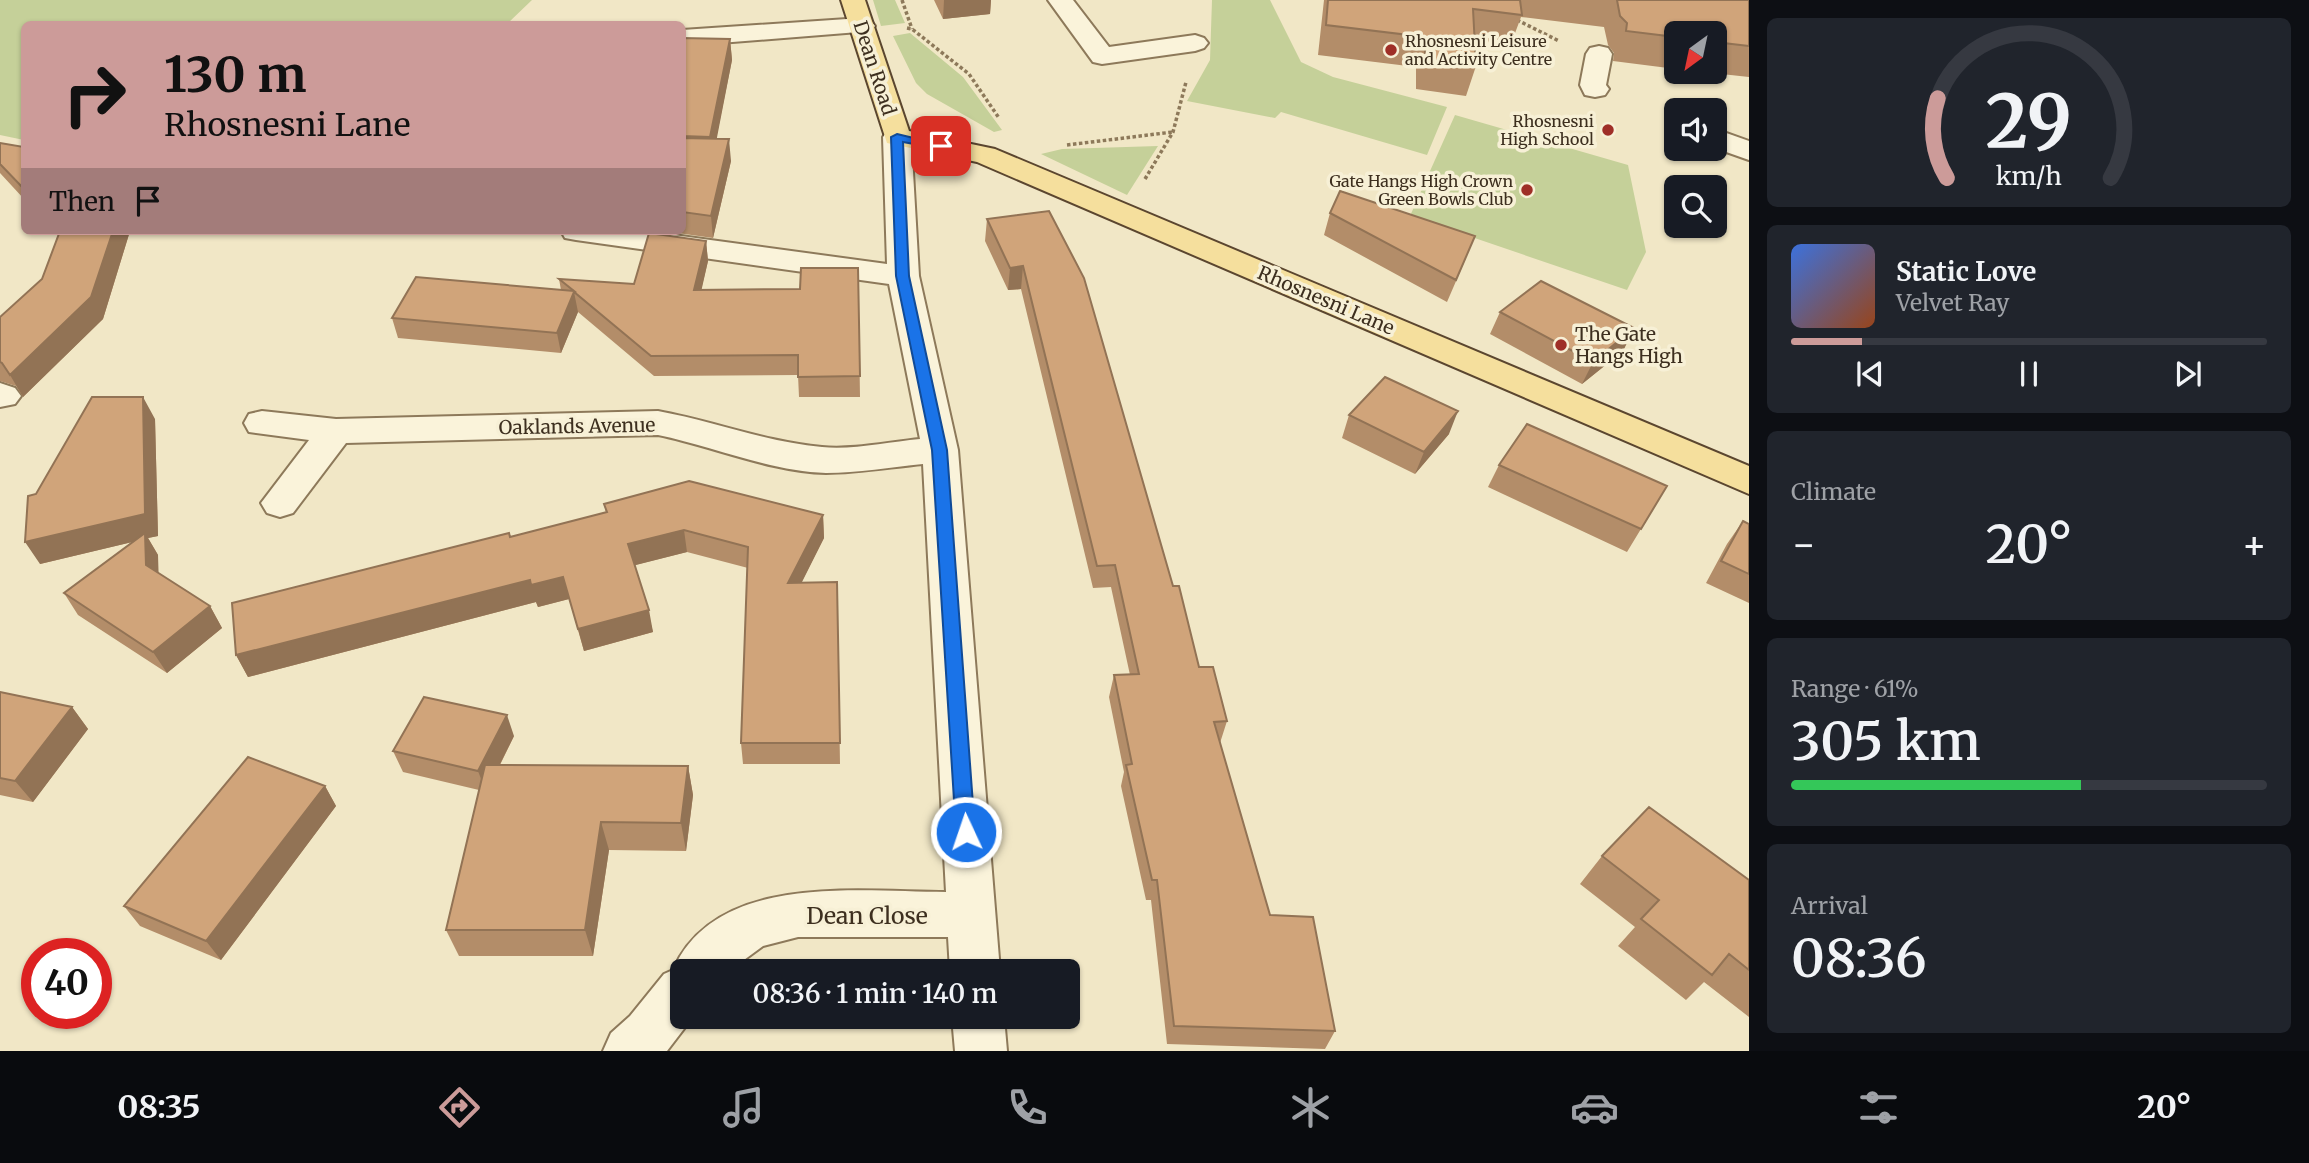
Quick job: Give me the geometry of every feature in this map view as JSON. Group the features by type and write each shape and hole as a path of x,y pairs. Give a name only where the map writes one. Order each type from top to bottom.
{"main road":[{"name":"Dean Road","path":"853,0 897,137"},
{"name":"Rhosnesni Lane","path":"897,137 985,155 1749,481"}],"street":[{"path":"1060,0 1102,56 1195,43"},
{"path":"686,38 862,26"},
{"path":"1595,89 1593,85 1598,57"},
{"name":"Dean Road","path":"897,137 903,276 940,450 974,959"},
{"path":"1727,143 1749,151"},
{"path":"605,235 903,276"},
{"name":"Oaklands Avenue","path":"262,423 336,431 658,423 704,432 765,452 825,460 940,450"},
{"path":"280,503 336,431"},
{"name":"Dean Close","path":"707,959 713,952 750,927 798,914 971,915"},
{"path":"629,1051 648,1034 670,1006"},
{"path":"979,1029 981,1051"}],"path":[{"path":"902,0 912,29 969,74 1022,150"},
{"path":"1521,17 1509,15 1598,57"},
{"path":"862,26 912,29"},
{"path":"1123,214 1173,132 1195,43"},
{"path":"985,155 1173,132"}],"green space":[{"path":"0,0 532,0 510,21 21,21 21,139 0,135"},
{"path":"873,0 895,0 905,23 881,26"},
{"path":"1212,0 1270,0 1301,62 1333,77 1447,107 1427,155 1281,112 1275,118 1187,101 1210,60"},
{"path":"910,33 963,77 1002,130 994,132 927,94 916,83 893,36"},
{"name":"Gate Hangs High Crown Green Bowls Club","path":"1455,115 1628,165 1646,252 1627,290 1410,216"},
{"path":"1158,146 1127,195 1041,154 1062,149"}],"building":[{"path":"1328,0 1520,0 1522,15 1473,9 1476,66 1425,59 1425,37 1326,25"},
{"path":"1617,0 1749,0 1749,46 1727,43 1727,21 1664,21 1664,36 1626,31 1627,23 1620,16"},
{"path":"686,38 730,39 710,137 686,136"},
{"path":"686,138 729,139 711,216 686,213"},
{"path":"0,143 21,146 21,186 0,164"},
{"path":"1340,191 1475,236 1456,280 1330,213"},
{"path":"1049,211 1084,278 1173,586 1179,586 1199,667 1213,667 1227,721 1214,722 1270,915 1313,917 1335,1031 1174,1026 1157,880 1152,880 1126,765 1132,764 1114,675 1139,674 1115,565 1097,566 1023,266 1010,268 987,219"},
{"path":"58,235 112,235 91,297 10,375 0,362 0,317 42,279"},
{"path":"648,235 706,241 694,290 800,289 801,268 858,268 860,376 798,377 798,355 651,356 574,292 557,333 392,318 416,277 574,291 559,279 634,284"},
{"path":"1541,281 1634,328 1593,362 1500,312"},
{"path":"1385,377 1458,411 1424,452 1349,415"},
{"path":"92,397 143,397 145,514 25,542 28,496 36,494"},
{"path":"1527,424 1667,486 1641,529 1499,465"},
{"path":"689,481 823,515 788,583 837,582 840,743 741,743 748,547 684,530 628,544 649,610 578,629 563,577 531,585 530,580 236,655 232,603 509,533 510,537 607,512 604,504"},
{"path":"1743,521 1749,524 1749,574 1721,561"},
{"path":"145,533 146,565 210,606 153,652 64,593"},
{"path":"0,692 72,707 15,781 0,778"},
{"path":"424,697 507,715 478,771 393,751"},
{"path":"248,757 325,786 206,941 124,906"},
{"path":"485,765 688,766 681,823 601,822 585,930 446,930"},
{"path":"1649,807 1749,880 1749,970 1729,954 1712,975 1641,919 1659,900 1602,856"}],"place":[{"name":"Rhosnesni Leisure and Activity Centre","path":"1391,50"},
{"name":"Rhosnesni High School","path":"1608,130"},
{"name":"Gate Hangs High Crown Green Bowls Club","path":"1527,190"},
{"name":"The Gate Hangs High","path":"1561,345"}],"route":[{"path":"941,146 897,137 903,276 940,450 966,832"}]}
